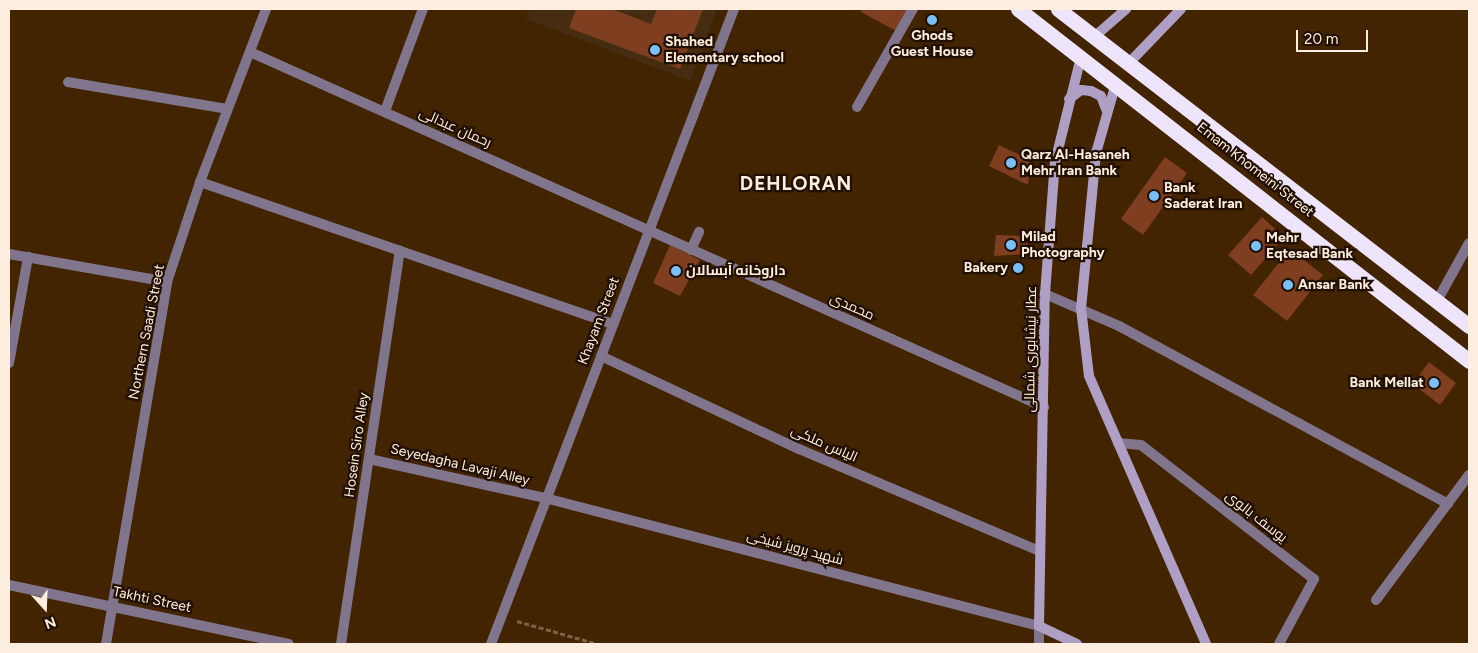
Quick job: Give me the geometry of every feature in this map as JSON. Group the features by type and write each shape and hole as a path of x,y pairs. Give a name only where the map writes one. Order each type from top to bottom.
{"highway":[{"name":"Emam Khomeini Street","path":"1018,9 1116,82 1469,360"},
{"name":"Emam Khomeini Street","path":"1058,9 1469,326"}],"main road":[{"path":"1094,37 1126,9"},
{"path":"1128,64 1181,9"},
{"name":"عطار نیشابوری شمالی","path":"1039,626 1045,294 1056,162 1080,57"},
{"path":"1116,82 1106,109 1096,153 1081,308 1089,376 1206,644"},
{"path":"1069,99 1081,90 1091,91 1101,96 1106,109"},
{"path":"1039,626 1076,644"}],"street":[{"name":"Northern Saadi Street","path":"106,644 167,282 200,182 266,9"},
{"path":"385,112 423,9"},
{"name":"Khayam Street","path":"491,644 545,498 734,9"},
{"path":"857,108 912,9"},
{"name":"رحمان عبدالی","path":"250,52 649,231"},
{"path":"68,82 227,109"},
{"path":"200,182 613,324"},
{"name":"محمدی","path":"649,231 1044,407"},
{"path":"691,250 699,232"},
{"path":"1438,301 1469,243"},
{"name":"Hosein Siro Alley","path":"341,644 400,250"},
{"path":"9,254 167,282"},
{"path":"9,363 28,257"},
{"path":"1045,294 1081,308 1448,504"},
{"name":"الیاس ملکی","path":"601,356 799,449 1039,551"},
{"name":"یوسف بالوی","path":"1118,443 1140,445 1314,579 1279,644"},
{"name":"Seyedagha Lavaji Alley","path":"369,459 545,498"},
{"path":"1376,600 1469,475"},
{"name":"شهید پرویز شیخی","path":"545,498 1039,626"},
{"name":"Takhti Street","path":"9,585 289,644"},
{"name":"عطار نیشابوری شمالی","path":"1039,626 1039,644"}],"path":[{"path":"501,616 598,644"}],"shaded area":[{"name":"Shahed Elementary school","path":"530,9 717,9 690,81 526,19"}],"building":[{"name":"Shahed Elementary school","path":"576,9 612,9 651,24 657,9 703,9 680,69 569,28"},
{"path":"862,9 911,9 898,32 861,12"},
{"name":"Qarz Al-Hasaneh Mehr Iran Bank","path":"999,145 1031,160 1028,185 989,166"},
{"name":"Bank Saderat Iran","path":"1165,157 1187,173 1143,235 1121,219"},
{"name":"Mehr Eqtesad Bank","path":"1262,217 1284,237 1251,275 1228,255"},
{"name":"Milad Photography","path":"996,235 1028,236 1027,254 994,256"},
{"name":"داروخانه آبسالان","path":"670,245 700,260 680,296 653,283"},
{"name":"Ansar Bank","path":"1290,249 1323,275 1287,321 1253,295"},
{"name":"Bank Mellat","path":"1429,362 1456,383 1440,405 1413,384"}],"place":[{"name":"Ghods Guest House","path":"932,20"},
{"name":"Shahed Elementary school","path":"655,50"},
{"name":"Qarz Al-Hasaneh Mehr Iran Bank","path":"1011,163"},
{"name":"Bank Saderat Iran","path":"1154,196"},
{"name":"Milad Photography","path":"1011,245"},
{"name":"Mehr Eqtesad Bank","path":"1256,246"},
{"name":"Bakery","path":"1018,268"},
{"name":"داروخانه آبسالان","path":"676,271"},
{"name":"Ansar Bank","path":"1288,285"},
{"name":"Bank Mellat","path":"1434,383"}],"district":[{"name":"DEHLORAN","path":"796,184"}]}
